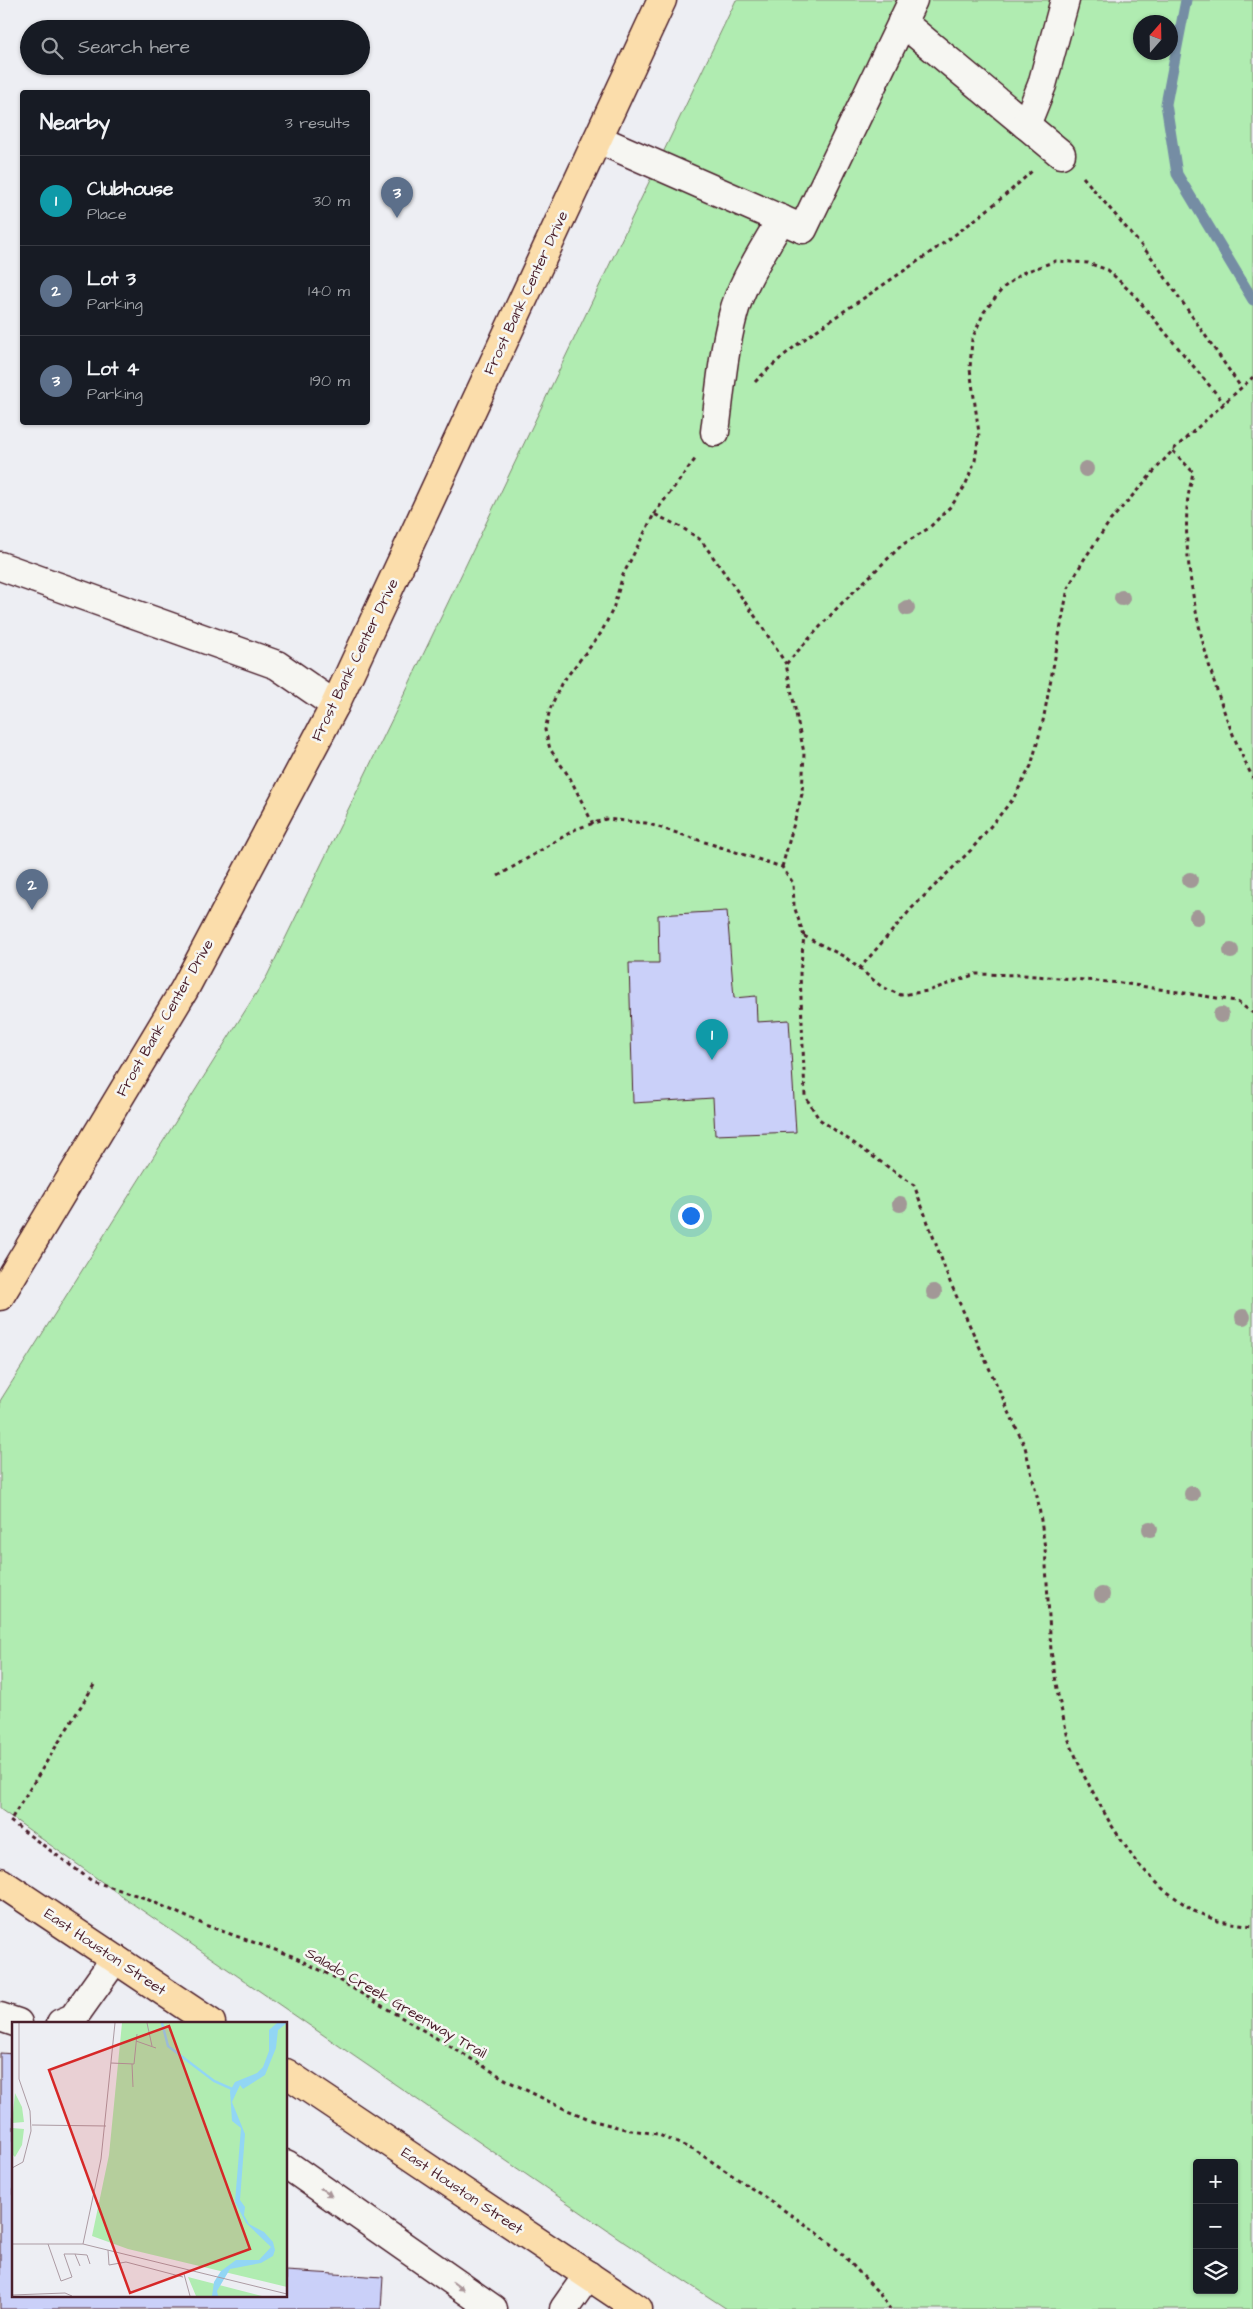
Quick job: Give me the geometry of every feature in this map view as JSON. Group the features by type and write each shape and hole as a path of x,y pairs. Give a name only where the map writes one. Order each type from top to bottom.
{"main road":[{"name":"Frost Bank Center Drive","path":"0,1296 184,990 336,705 662,0"},
{"name":"East Houston Street","path":"0,1882 210,2022"},
{"name":"East Houston Street","path":"288,2074 638,2309"}],"lane":[{"path":"1026,125 1042,85 1064,0"},
{"path":"598,139 803,229 908,11 1026,125 1061,154"},
{"path":"715,432 733,314 741,294 781,219"},
{"path":"0,566 277,665 336,705"},
{"path":"71,2021 115,1959"},
{"path":"0,2016 15,2022"},
{"path":"288,2165 493,2309"},
{"path":"564,2309 588,2275"}],"path":[{"path":"752,385 778,358 837,314 906,270 1009,193 1052,152 1061,154 1152,258 1240,386"},
{"path":"786,664 840,605 902,545 929,528 952,506 966,486 975,460 979,433 970,369 972,339 984,312 1003,288 1022,273 1056,261 1088,263 1108,270 1135,296 1224,403"},
{"path":"859,969 912,908 971,850 1013,799 1031,766 1041,730 1068,588 1110,521 1173,450 1240,386 1253,377"},
{"path":"593,824 570,778 550,749 544,730 550,709 561,684 601,633 613,609 623,575 654,514 715,432"},
{"path":"1173,450 1193,472 1187,509 1189,572 1203,644 1225,710 1253,778"},
{"path":"654,514 681,527 700,540 757,618 786,664 804,753 802,794 782,867"},
{"path":"498,876 576,830 606,819 646,823 782,867 793,883 794,906 804,936 800,973 805,1096 819,1119 914,1185 950,1282 1025,1447 1038,1500 1046,1548 1051,1651 1058,1695 1068,1738 1083,1774 1110,1823 1136,1862 1163,1890 1194,1911 1218,1922 1251,1926"},
{"path":"804,936 845,957 882,987 901,995 928,990 976,974 1023,975 1121,982 1236,1001 1253,1013"},
{"name":"Salado Creek Greenway Trail","path":"94,1685 10,1821 92,1881 142,1897 205,1925 292,1956 332,1976 510,2082 558,2106 594,2121 658,2134 696,2151 815,2231 840,2251 878,2292 890,2309"}],"green space":[{"path":"736,0 1253,0 1253,2309 727,2309 620,2239 130,1902 0,1809 0,1401 267,976 400,703"}],"building":[{"path":"727,911 734,998 756,996 757,1022 789,1020 796,1132 715,1135 713,1098 633,1103 629,963 659,963 658,915"},
{"path":"0,2053 12,2054 12,2296 288,2296 288,2271 383,2277 381,2309 0,2309"}],"waterway":[{"path":"1186,0 1166,104 1177,174 1253,300"}],"place":[{"name":"Lot 4","path":"397,218"},
{"name":"Lot 3","path":"32,910"},
{"name":"Clubhouse","path":"712,1060"}]}
